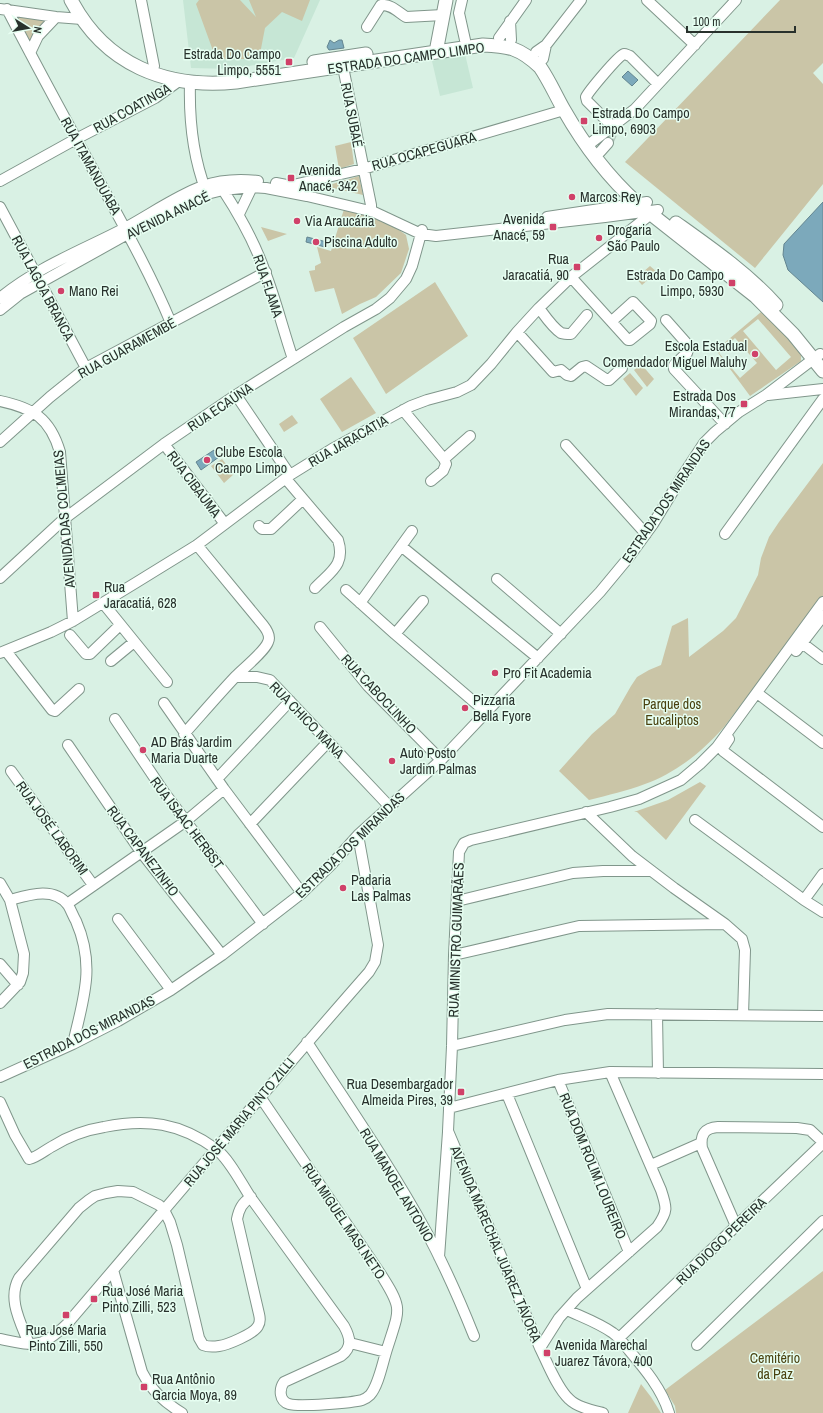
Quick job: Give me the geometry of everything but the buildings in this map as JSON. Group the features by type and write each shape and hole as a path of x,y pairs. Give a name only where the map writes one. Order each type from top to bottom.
{"main road":[{"name":"ESTRADA DO CAMPO LIMPO","path":"71,0 82,19 102,42 120,57 148,72 169,79 185,82 215,84 229,83 343,67 437,48 465,40 505,39 542,52 571,106 605,140 627,183 648,208"},
{"name":"ESTRADA DO CAMPO LIMPO","path":"79,0 90,17 108,37 119,46 154,66 195,76 213,76 437,48 483,46 512,48 533,60 540,67 585,144 602,168 620,188 729,261 749,278 768,296 819,357 823,371"},
{"path":"437,48 446,0"}],"street":[{"path":"141,0 154,66"},
{"path":"462,0 459,12 465,40"},
{"path":"505,39 510,21 526,0"},
{"path":"542,52 581,0"},
{"path":"647,0 695,45"},
{"path":"658,84 630,56 624,54 605,74 586,96 586,99 605,140 695,45 731,2"},
{"path":"367,27 381,5 395,9 406,17 443,15"},
{"path":"4,9 56,17 82,19"},
{"name":"RUA ITAMANDUABA","path":"4,9 30,53 126,231 171,323"},
{"path":"30,53 38,36 56,17"},
{"name":"RUA SUBAÉ","path":"343,67 370,208"},
{"path":"185,82 195,153 199,173 206,190"},
{"name":"RUA COATINGA","path":"0,181 185,82"},
{"name":"RUA OCAPEGUARA","path":"288,189 363,169 564,110"},
{"name":"AVENIDA ANACÉ","path":"206,190 220,182 255,180 370,208 395,221 422,232 450,232 540,218 648,208"},
{"path":"239,214 252,187"},
{"name":"AVENIDA ANACÉ","path":"0,310 38,278 126,231 187,194 206,190 252,187 288,189"},
{"name":"RUA FLAMA","path":"223,190 239,214 266,272 293,359"},
{"name":"RUA LAGOA BRANCA","path":"0,207 86,368"},
{"name":"RUA JARACATIA","path":"3,652 51,632 103,603 196,545 288,477 332,449 403,410 427,400 457,392 471,385 492,364 517,332 539,308 571,277 648,208"},
{"name":"RUA ECAÚNA","path":"0,578 64,519 164,444 236,395 376,309 390,298 406,279 412,266 422,232"},
{"name":"RUA GUARAMEMBÉ","path":"0,442 69,380 86,368 266,272"},
{"path":"571,277 612,321"},
{"name":"AVENIDA ANACÉ","path":"0,298 24,280 38,278"},
{"path":"539,308 561,333 566,334 570,334 587,315"},
{"path":"666,320 689,346 687,353 674,365 674,369 725,424"},
{"path":"517,332 554,372 561,370 567,375 571,376 586,366 606,380 609,380 622,368"},
{"name":"ESTRADA DOS MIRANDAS","path":"0,1077 73,1044 118,1021 171,990 222,955 302,893 331,865 358,835 441,760 487,713 615,575 663,510 683,475 704,443 748,405 766,395 819,357"},
{"name":"ESTRADA DOS MIRANDAS","path":"766,395 823,389"},
{"path":"236,395 288,477 338,540 340,546 340,557 338,563 315,588"},
{"path":"725,534 823,399"},
{"name":"AVENIDA DAS COLMEIAS","path":"0,401 33,412 50,427 60,452 72,621"},
{"path":"403,410 444,459 446,464 445,467 431,481"},
{"path":"444,459 470,436"},
{"name":"RUA CIBAÚMA","path":"164,444 225,524"},
{"path":"566,446 646,534"},
{"path":"259,526 262,529 271,529 304,499"},
{"path":"360,603 412,531"},
{"path":"184,734 268,643 269,635 263,625 196,545"},
{"path":"401,546 538,658"},
{"path":"497,579 561,634"},
{"path":"346,590 394,634 487,713"},
{"path":"394,634 423,601"},
{"name":"RUA MINISTRO GUIMARÃES","path":"452,1046 454,955 459,852 464,843 479,837 610,807 653,793 681,780 717,747 823,602"},
{"path":"103,603 167,682"},
{"path":"823,616 761,696 722,750 823,827"},
{"path":"70,635 86,654 90,654 120,625"},
{"name":"RUA CABOCLINHO","path":"320,627 368,686 441,760"},
{"path":"112,661 134,642"},
{"path":"802,643 823,659"},
{"path":"3,652 52,710 55,711 79,689"},
{"name":"RUA CHICO MANA","path":"235,677 257,677 270,680 389,806"},
{"path":"761,696 823,743"},
{"path":"217,779 290,701"},
{"path":"164,703 184,734 302,893"},
{"name":"RUA ISAAC HERBST","path":"115,719 149,771 263,924"},
{"path":"250,824 328,742"},
{"name":"RUA CAPANEZINHO","path":"68,745 141,852 222,955"},
{"name":"RUA JOSÉ LABORIM","path":"11,771 93,885"},
{"path":"67,904 186,820 224,789"},
{"path":"586,812 650,871 725,924 742,939 744,945 745,967 743,1015"},
{"path":"695,820 804,900 823,912"},
{"name":"RUA JOSÉ MARIA PINTO ZILLI","path":"0,1339 34,1344 44,1342 54,1337 67,1324 261,1098 307,1042 369,972 378,953 378,945 376,927 358,835"},
{"path":"457,901 573,873 603,871 650,871"},
{"path":"804,900 823,874"},
{"path":"0,883 10,900 24,954 23,973 18,985 0,1003"},
{"path":"10,900 37,894 54,895 67,904 83,939 88,971 73,1044"},
{"path":"118,919 171,990"},
{"path":"454,955 579,926 725,924"},
{"path":"0,964 18,985"},
{"path":"452,1046 565,1020 608,1014 823,1016"},
{"path":"656,1014 658,1073"},
{"name":"RUA MANOEL ANTONIO","path":"307,1042 399,1184 440,1257 459,1298 474,1336"},
{"name":"AVENIDA MARECHAL JUAREZ TÁVORA","path":"452,1046 448,1131 540,1348 564,1394 579,1406 603,1413"},
{"path":"540,1348 556,1323 567,1310 587,1289 657,1227 665,1215 666,1204 661,1190 610,1072"},
{"path":"448,1108 558,1080 610,1072 823,1074"},
{"name":"RUA DOM ROLIM LOUREIRO","path":"558,1080 629,1252"},
{"path":"507,1094 587,1289"},
{"name":"RUA MIGUEL MASI NETO","path":"261,1098 367,1254 395,1298 398,1310 398,1315 375,1387 371,1394 366,1398 322,1408 286,1403 282,1397 282,1385 287,1380 341,1356 347,1351 350,1343"},
{"path":"0,1102 14,1135 29,1160 70,1136 84,1131 123,1123 153,1123 173,1127 186,1132 216,1150 224,1158 344,1326 350,1338 350,1343 386,1352"},
{"path":"736,1226 714,1174 705,1157 701,1143 705,1130 718,1127 796,1128 810,1130 823,1142"},
{"path":"440,1257 448,1131"},
{"name":"RUA DIOGO PEREIRA","path":"619,1338 823,1142"},
{"path":"651,1165 701,1143"},
{"path":"445,1162 453,1159 462,1161"},
{"path":"29,1344 15,1308 15,1284 79,1208 95,1196 118,1191 133,1192 152,1201 164,1210 173,1230 199,1338 203,1345 211,1347 229,1344 257,1328 259,1323 259,1314 237,1219 239,1209 246,1200 251,1197"},
{"path":"697,1344 823,1221"},
{"path":"113,1270 142,1372 148,1385 170,1406 182,1413"},
{"path":"567,1310 602,1327 619,1338 656,1386 663,1397 669,1413"}],"shaded area":[{"path":"183,0 320,0 294,58 232,69 191,68"},
{"path":"465,54 473,88 440,96 432,61"}],"green space":[{"path":"199,0 240,0 256,17 249,0 310,0 302,21 282,12 265,28 259,59 216,59 196,4"},
{"path":"780,0 823,0 823,63 813,73 823,84 823,184 755,268 625,162"},
{"path":"10,11 53,18 28,47"},
{"path":"351,142 354,164 339,169 335,146"},
{"path":"359,176 363,195 329,187 329,185"},
{"path":"345,206 388,222 406,235 409,249 401,273 376,297 342,314 334,288 315,292 309,271 315,270 315,266 321,263 317,247 331,251"},
{"path":"261,227 287,234 268,241"},
{"path":"650,266 657,272 642,285 636,278"},
{"path":"435,282 468,336 386,394 353,338"},
{"name":"Escola Estadual Comendador Miguel Maluhy","path":"761,312 796,346 801,355 801,361 750,396 716,350","holes":["758,319 791,357 776,370 743,331","735,338 757,363 740,378 719,353"]},
{"path":"641,364 654,379 647,387 634,370"},
{"path":"630,373 643,388 636,396 623,379"},
{"path":"351,377 376,413 342,432 320,399"},
{"path":"292,415 298,423 284,432 279,424"},
{"path":"222,459 234,474 224,483 211,466"},
{"name":"Parque dos Eucaliptos","path":"823,463 823,596 724,727 698,753 667,774 645,784 589,800 559,771 592,734 615,714 637,677 661,665 672,626 688,618 689,657 723,631 736,618 758,575 761,558 769,537"},
{"path":"700,782 706,786 666,840 637,812 634,812 668,800"},
{"name":"Cemitério da Paz","path":"823,1271 823,1413 676,1413 675,1406 665,1390"},
{"path":"641,1384 651,1397 661,1413 628,1413"}],"water":[{"path":"330,40 334,43 342,40 344,48 329,50 327,47"},
{"path":"628,71 638,80 632,86 622,77"},
{"path":"823,202 823,302 788,270 783,255 784,244"},
{"name":"Piscina Adulto","path":"307,237 327,242 325,247 306,242"},
{"name":"Clube Escola Campo Limpo","path":"214,450 219,457 201,470 196,462"}],"tunnel":[{"path":"608,143 612,134"}],"place":[{"name":"Estrada Do Campo Limpo, 5551","path":"289,62"},
{"name":"Estrada Do Campo Limpo, 6903","path":"584,121"},
{"name":"Avenida Anacé, 342","path":"291,178"},
{"name":"Marcos Rey","path":"572,197"},
{"name":"Via Araucária","path":"297,221"},
{"name":"Avenida Anacé, 59","path":"553,227"},
{"name":"Drogaria São Paulo","path":"599,238"},
{"name":"Piscina Adulto","path":"316,242"},
{"name":"Rua Jaracatiá, 90","path":"577,267"},
{"name":"Estrada Do Campo Limpo, 5930","path":"732,283"},
{"name":"Mano Rei","path":"61,291"},
{"name":"Escola Estadual Comendador Miguel Maluhy","path":"755,354"},
{"name":"Estrada Dos Mirandas, 77","path":"744,404"},
{"name":"Clube Escola Campo Limpo","path":"207,460"},
{"name":"Rua Jaracatiá, 628","path":"96,595"},
{"name":"Pro Fit Academia","path":"495,673"},
{"name":"Pizzaria Bella Fyore","path":"465,708"},
{"name":"AD Brás Jardim Maria Duarte","path":"143,750"},
{"name":"Auto Posto Jardim Palmas","path":"392,761"},
{"name":"Padaria Las Palmas","path":"343,888"},
{"name":"Rua Desembargador Almeida Pires, 39","path":"461,1092"},
{"name":"Rua José Maria Pinto Zilli, 523","path":"94,1299"},
{"name":"Rua José Maria Pinto Zilli, 550","path":"66,1315"},
{"name":"Avenida Marechal Juarez Távora, 400","path":"547,1353"},
{"name":"Rua Antônio Garcia Moya, 89","path":"144,1387"}]}
